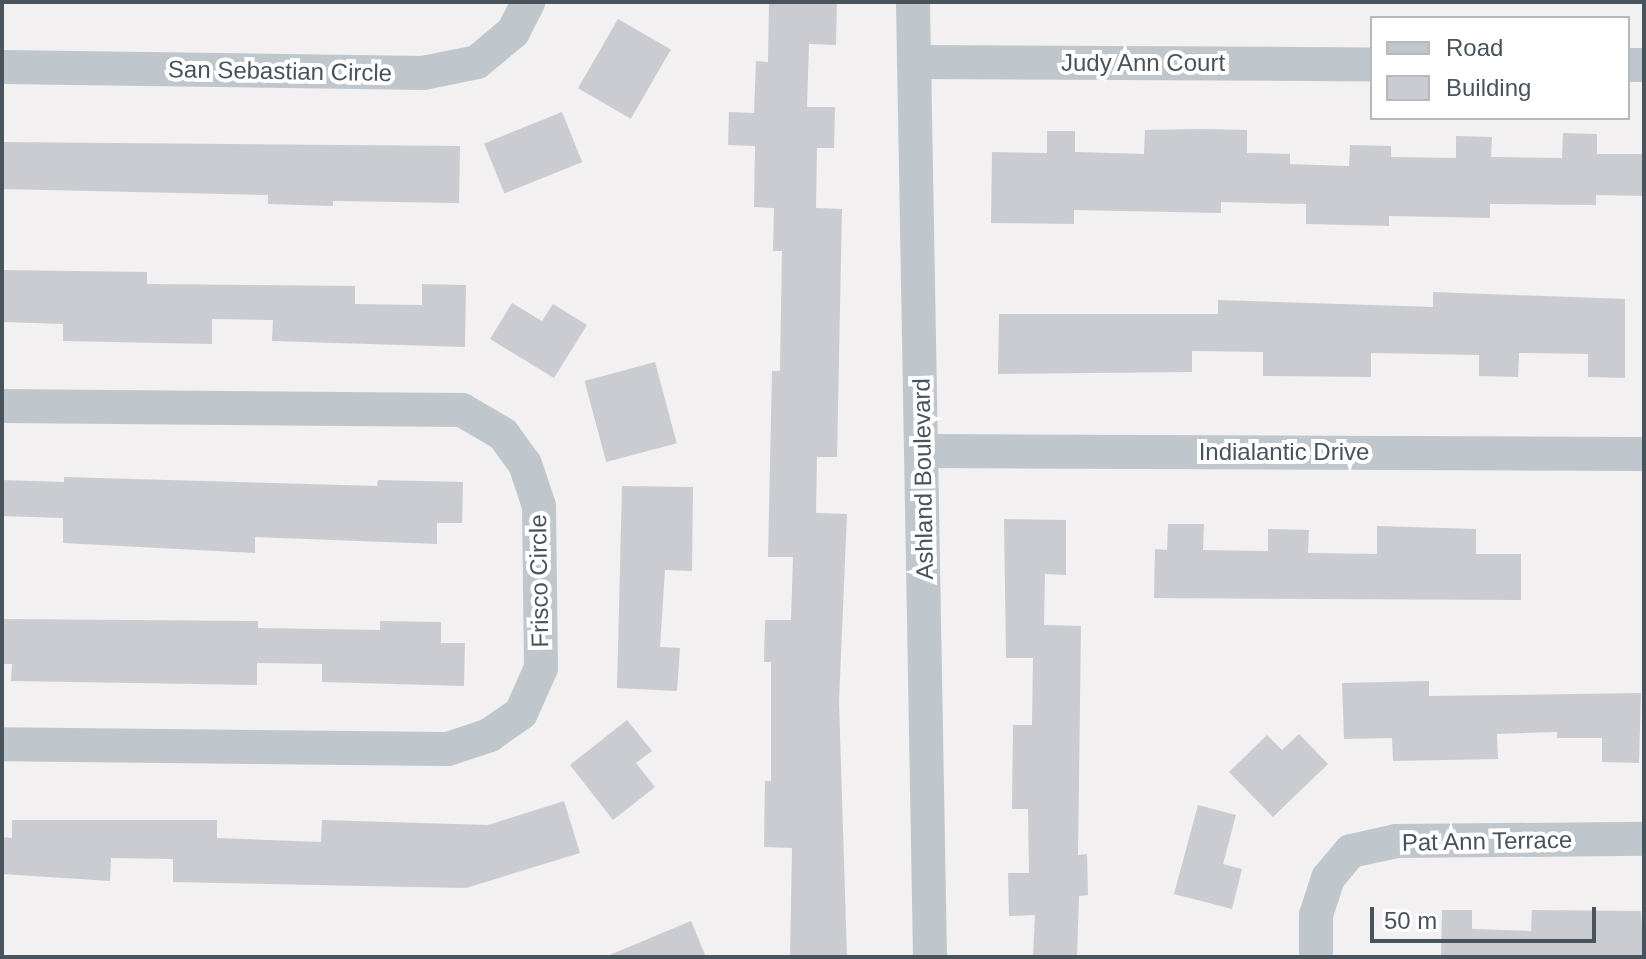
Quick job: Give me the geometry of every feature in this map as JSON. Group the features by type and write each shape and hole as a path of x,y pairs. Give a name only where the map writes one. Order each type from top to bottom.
{"street":[{"name":"San Sebastian Circle","path":"2,67 423,73 477,62 513,32 528,2"},
{"name":"Ashland Boulevard","path":"913,2 924,451 930,957"},
{"name":"Judy Ann Court","path":"914,62 1370,64"},
{"name":"Frisco Circle","path":"2,406 462,410 503,434 525,464 539,506 541,668 521,713 490,735 448,749 2,744"},
{"name":"Indialantic Drive","path":"924,451 1644,454"},
{"name":"Pat Ann Terrace","path":"1316,957 1316,915 1328,878 1351,851 1396,841 1644,839"}],"building":[{"path":"769,2 837,2 836,45 809,44 807,107 835,107 834,148 817,148 816,208 842,209 837,457 817,457 816,513 847,514 839,701 847,957 790,957 792,848 764,847 765,781 771,781 771,662 764,662 765,620 791,620 793,557 768,557 772,371 780,371 782,251 773,251 774,208 754,207 755,146 728,145 729,112 754,113 756,61 768,62"},
{"path":"618,19 671,50 631,119 578,88"},
{"path":"562,112 582,162 504,194 484,143"},
{"path":"1145,130 1247,130 1247,153 1290,154 1290,164 1349,166 1350,145 1391,146 1391,157 1456,158 1456,136 1492,137 1491,157 1562,158 1563,133 1597,134 1597,154 1644,154 1644,196 1596,195 1596,205 1490,204 1490,218 1389,216 1389,226 1306,224 1306,204 1221,202 1221,213 1074,210 1074,224 991,223 992,152 1047,153 1047,131 1075,131 1075,152 1144,154"},
{"path":"2,142 460,146 459,203 333,201 333,206 268,204 268,195 2,189"},
{"path":"2,270 147,272 147,284 355,286 355,304 422,305 422,284 466,285 465,347 272,341 273,320 212,319 212,344 63,341 63,324 2,322"},
{"path":"1433,292 1625,299 1625,378 1588,377 1588,354 1519,353 1518,377 1479,376 1479,355 1371,353 1371,377 1263,376 1263,352 1192,351 1192,372 998,374 999,314 1218,314 1218,300 1433,307"},
{"path":"512,303 542,321 553,304 587,325 554,378 490,339"},
{"path":"655,362 677,443 606,462 584,381"},
{"path":"64,477 377,486 378,480 463,482 462,523 437,523 437,544 255,537 255,553 63,543 63,518 2,516 2,480 64,482"},
{"path":"622,486 693,487 692,571 665,570 660,647 680,648 677,691 617,688"},
{"path":"1004,519 1066,520 1066,575 1045,574 1044,625 1081,626 1078,855 1087,854 1088,895 1079,896 1077,957 1033,957 1035,915 1009,916 1008,873 1029,873 1028,809 1012,809 1013,725 1032,725 1033,658 1006,658"},
{"path":"1168,524 1204,524 1203,550 1268,551 1268,529 1309,530 1308,553 1377,554 1377,526 1476,529 1476,554 1521,554 1521,600 1154,598 1155,549 1167,550"},
{"path":"2,619 258,621 258,628 380,630 380,621 441,622 441,643 465,643 464,686 322,682 322,664 257,663 257,685 11,681 12,664 2,664"},
{"path":"1429,681 1429,696 1641,693 1639,763 1602,762 1602,738 1557,738 1557,732 1497,734 1498,759 1393,761 1392,738 1344,739 1342,683"},
{"path":"627,720 652,751 636,763 655,787 613,820 570,765"},
{"path":"1299,734 1328,764 1273,817 1229,772 1267,735 1282,750"},
{"path":"564,801 580,853 466,888 173,882 173,859 111,858 110,881 2,874 2,837 12,838 12,820 217,820 217,838 321,842 322,820 488,825"},
{"path":"1198,805 1236,815 1223,864 1242,869 1232,909 1174,894"},
{"path":"1442,910 1472,910 1472,929 1531,931 1532,910 1641,911 1644,957 1441,957"},
{"path":"691,921 706,957 607,957 607,956"}]}
